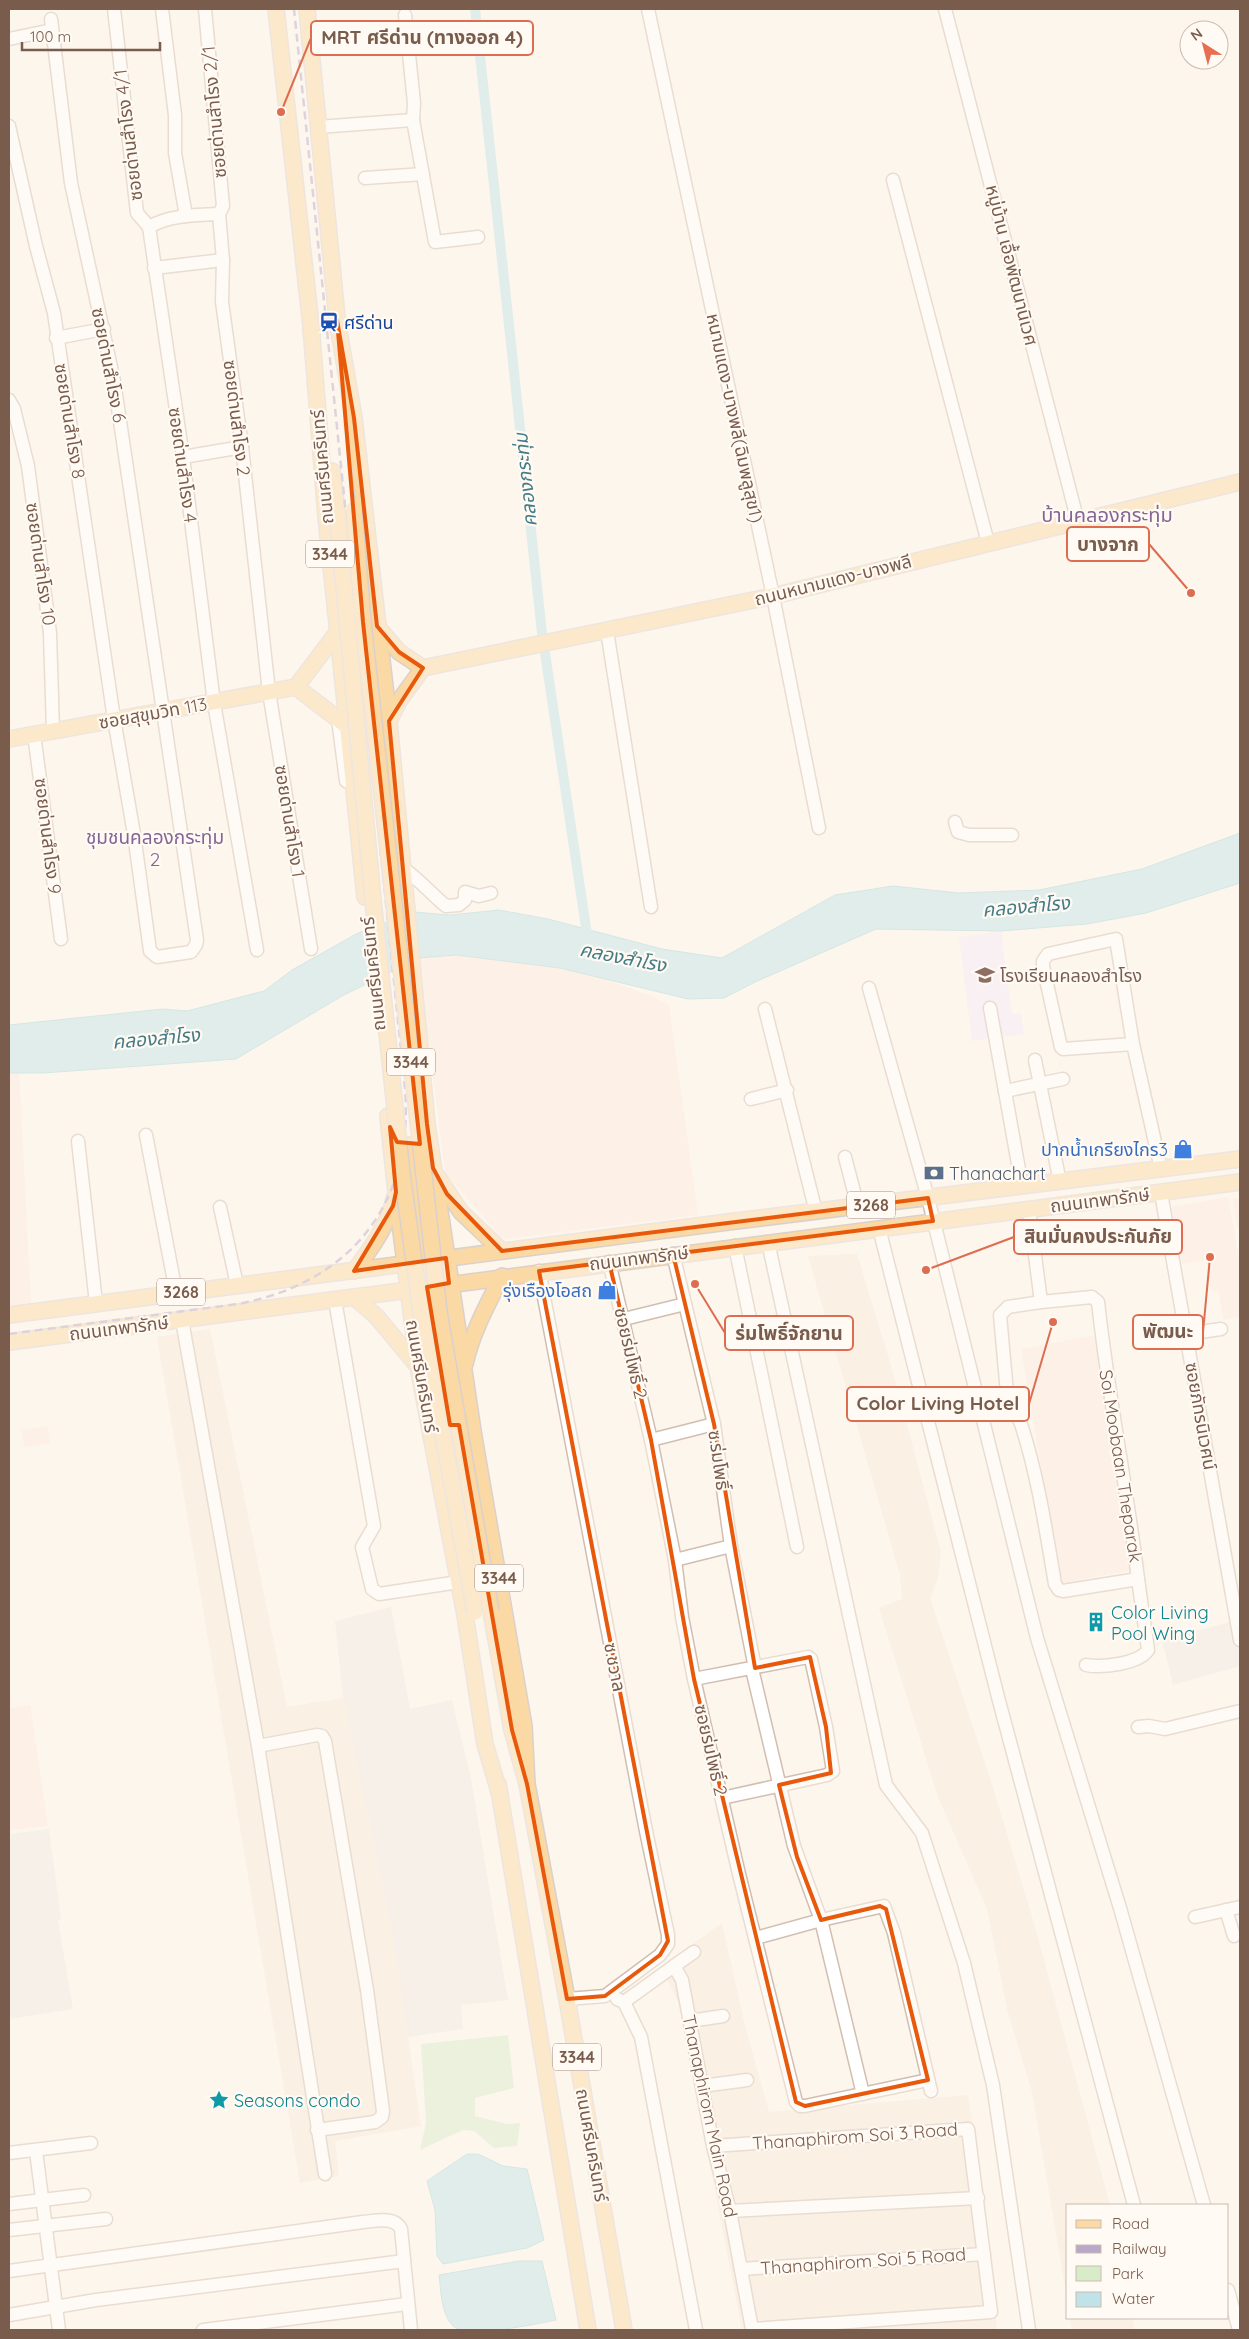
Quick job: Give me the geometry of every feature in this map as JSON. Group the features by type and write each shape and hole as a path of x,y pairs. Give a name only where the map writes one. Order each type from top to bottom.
{"main road":[{"name":"ถนนศรีนครินทร์","path":"276,9 311,326 337,512 371,882 402,1174 423,1321 475,1612 500,1794 536,2004 588,2330"},
{"name":"ถนนศรีนครินทร์","path":"307,9 337,320 363,622 439,1312 512,1730 527,1784 567,2000 624,2330"},
{"name":"ถนนศรีนครินทร์","path":"337,320 353,410 377,626 391,715 392,772 427,1124 463,1372 524,1726 527,1784"},
{"name":"ถนนศรีนครินทร์","path":"311,326 326,516 338,630 342,723 354,782 404,1264 418,1366 459,1582 485,1744 500,1794"},
{"name":"ถนนหนามแดง-บางพลี","path":"423,668 772,596 1240,482"},
{"path":"377,626 399,652 423,668 391,715"},
{"path":"338,630 296,687 342,723"},
{"name":"ซอยสุขุมวิท 113","path":"9,738 296,687"},
{"path":"390,1127 397,1142 409,1145 415,1144 423,1138 427,1124"},
{"path":"409,1145 427,1287 450,1425"},
{"name":"ถนนเทพารักษ์","path":"9,1315 176,1292 1240,1159"},
{"path":"433,1168 461,1212 502,1251"},
{"name":"ถนนเทพารักษ์","path":"9,1342 609,1262 1240,1182"},
{"path":"354,1271 388,1216 396,1192"},
{"path":"463,1372 468,1348 480,1318 502,1276"},
{"path":"354,1297 376,1316 418,1366"},
{"path":"434,1446 437,1433 450,1425 466,1428 474,1437"}],"street":[{"name":"ซอยด่านสำโรง 4/1","path":"114,9 137,213 150,227"},
{"path":"162,9 175,115 175,153 186,216"},
{"name":"ซอยด่านสำโรง 2/1","path":"205,9 223,206 219,214"},
{"name":"หนามแดง-บางพลี(ฉิมพลูสุข1)","path":"648,9 819,828"},
{"name":"หมู่บ้าน เอื้อพัฒนานิเวศ","path":"945,9 1078,522"},
{"path":"405,15 414,103 413,120 435,242 478,237"},
{"name":"ซอยด่านสำโรง 6","path":"9,39 51,24 71,183 114,382 196,940 196,945 191,952 174,954"},
{"path":"318,127 413,120"},
{"name":"ซอยด่านสำโรง 8","path":"9,126 36,246 54,313 56,338 78,467 150,951 157,957 174,954"},
{"path":"365,178 423,174"},
{"path":"893,180 988,543"},
{"path":"150,227 158,222 186,216 219,214"},
{"name":"ซอยด่านสำโรง 2","path":"219,214 223,260 222,302 242,447 269,692"},
{"name":"ซอยด่านสำโรง 4","path":"150,227 154,268 182,457 214,702 257,950"},
{"path":"154,268 223,260"},
{"path":"56,338 104,329"},
{"name":"ซอยด่านสำโรง 10","path":"9,400 14,410 28,466 50,633 53,731"},
{"path":"182,457 242,447"},
{"path":"607,631 651,907"},
{"name":"ซอยด่านสำโรง 1","path":"269,692 311,949"},
{"path":"391,715 405,872 417,878 432,895 446,906 459,905 465,900 465,892 479,896 491,893"},
{"path":"342,723 360,884"},
{"name":"ซอยด่านสำโรง 9","path":"34,734 61,939"},
{"path":"955,822 958,832 969,836 1012,835"},
{"path":"1133,1044 1062,1049 1043,966 1043,961 1048,954 1116,939 1133,1044 1161,1169"},
{"path":"869,988 928,1198 1037,1638 1114,1891 1204,2204"},
{"path":"765,1008 816,1212"},
{"path":"990,1008 1022,1186"},
{"path":"1035,1060 1060,1182"},
{"path":"1005,1091 1063,1079"},
{"path":"751,1099 787,1090"},
{"path":"146,1135 176,1292"},
{"path":"78,1141 96,1303"},
{"path":"845,1157 858,1207"},
{"name":"ซอยภัทรนิเวศน์","path":"1161,1193 1240,1640"},
{"path":"220,1207 237,1285"},
{"path":"1029,1209 1041,1302"},
{"path":"879,1228 998,1697 1134,2204"},
{"path":"768,1242 886,1784 922,1833 962,1957 981,2029 993,2085 1029,2330"},
{"path":"735,1246 797,1547"},
{"name":"ซ.ร่มโพธิ์","path":"673,1254 714,1424 731,1546 753,1668 779,1785 797,1857 821,1920 863,2094"},
{"name":"ซอยร่มโพธิ์ 2","path":"609,1262 624,1319 651,1440 675,1560 682,1617 694,1679 798,2105 805,2106 863,2094 930,2086 894,1933 886,1909 880,1906 821,1920"},
{"name":"ซ.ชวาล","path":"539,1272 646,1831 668,1935 668,1944 660,1955 605,1996"},
{"name":"Soi Moobaan Theparak","path":"1092,1297 1098,1302 1106,1373 1128,1494 1138,1579 1063,1591 1059,1590 1055,1584 1041,1506 1021,1425 1009,1403 1000,1315 1008,1306 1041,1302 1092,1297"},
{"path":"335,1300 374,1526 362,1547 372,1589 379,1594 459,1582"},
{"path":"624,1319 685,1304"},
{"path":"182,1320 258,1746 324,2174"},
{"path":"1186,1334 1221,1329"},
{"path":"651,1440 714,1424"},
{"path":"675,1560 731,1546"},
{"path":"1086,1665 1105,1667 1142,1657 1148,1650 1138,1579"},
{"path":"694,1679 810,1657 833,1764 831,1773 722,1798"},
{"path":"1138,1727 1149,1726 1165,1730 1240,1711"},
{"path":"258,1746 317,1735 322,1736 325,1741 372,2024 383,2111 382,2117 375,2122 317,2130"},
{"path":"1194,1917 1240,1907"},
{"path":"1226,1910 1234,1936"},
{"path":"756,1938 821,1920"},
{"path":"624,2002 694,1952"},
{"name":"Thanaphirom Main Road","path":"674,1966 682,1980 713,2146 730,2211 752,2329 991,2312 984,2254"},
{"path":"567,2000 605,1996 624,2002 641,2037 696,2330"},
{"path":"690,2021 723,2016"},
{"path":"702,2086 747,2080"},
{"name":"Thanaphirom Soi 3 Road","path":"713,2146 968,2128 978,2198"},
{"path":"9,2153 91,2143"},
{"path":"36,2151 59,2330"},
{"path":"9,2204 84,2195"},
{"path":"730,2211 978,2198 984,2254"},
{"path":"9,2230 106,2219"},
{"path":"9,2271 363,2222 392,2221 399,2224 401,2228 412,2330"},
{"name":"Thanaphirom Soi 5 Road","path":"742,2269 984,2254"},
{"path":"9,2314 57,2308 96,2300 404,2261"},
{"path":"1229,2294 1239,2330"},
{"path":"204,2330 408,2304"}],"highlighted area":[{"path":"337,320 354,418 377,626 399,652 423,668 389,721 427,1124 433,1168 447,1194 502,1251 928,1198 933,1221 673,1254 714,1424 755,1668 810,1657 826,1727 831,1773 779,1785 797,1857 821,1920 880,1906 886,1909 928,2080 805,2106 796,2102 694,1679 651,1440 609,1262 539,1271 668,1941 660,1955 605,1996 567,1999 527,1784 512,1730 459,1425 450,1425 427,1287 449,1283 446,1258 354,1271 393,1206 396,1192 390,1127 397,1142 420,1144 363,622"}],"shaded area":[{"name":"โรงเรียนคลองสำโรง","path":"1001,931 1012,1014 1021,1013 1024,1034 972,1041 959,937"},
{"path":"456,955 560,968 602,978 654,997 669,1005 698,1215 505,1239 501,1237 445,1173 418,958"},
{"path":"19,1071 31,1303 9,1306 9,1073"},
{"path":"1228,1197 1240,1263 1240,1317 1224,1320 1218,1290 1211,1291 1206,1260 1182,1264 1172,1207"},
{"path":"1240,1198 1240,1228 1237,1229 1233,1199"},
{"path":"857,1254 892,1369 941,1552 938,1579 930,1598 990,1778 1034,1923 1110,2204 1066,2204 1066,2292 1032,2092 1007,2009 987,1909 938,1797 879,1608 902,1599 900,1575 808,1256"},
{"path":"210,1329 287,1707 343,1698 393,1933 421,2126 335,2141 339,2176 300,2183 157,1337"},
{"path":"1104,1334 1145,1568 1061,1583 1021,1349"},
{"path":"48,1426 50,1443 24,1447 22,1430"},
{"path":"391,1607 410,1709 452,1700 471,1778 508,2000 461,2005 463,2029 408,2037 393,1933 343,1698 335,1621"},
{"path":"1234,1621 1240,1646 1240,1666 1173,1685 1162,1640"},
{"path":"30,1705 48,1826 9,1830 9,1708"},
{"path":"49,1829 61,1919 58,1920 73,2009 9,2019 9,1834"},
{"path":"722,1923 745,2026 769,2112 968,2095 986,2221 997,2330 742,2330 679,2004 661,1967"},
{"path":"1070,2319 1132,2319 1134,2330 1072,2330"}],"green space":[{"path":"508,2035 514,2088 475,2098 475,2116 507,2124 520,2123 517,2146 494,2148 474,2131 463,2130 420,2150 426,2123 421,2044"}],"water":[{"name":"คลองสำโรง","path":"1240,833 1240,883 1146,913 1087,924 1001,931 876,929 755,982 724,998 688,999 560,968 456,955 418,958 342,996 236,1059 43,1073 9,1073 9,1025 163,1009 187,1011 264,991 292,970 358,933 414,912 450,915 499,910 548,919 662,949 722,958 835,895 893,886 959,893 1039,890 1142,869"},
{"path":"467,2154 478,2154 503,2166 527,2169 544,2240 527,2248 443,2264 437,2256 435,2210 427,2181"},
{"path":"519,2261 542,2261 556,2320 486,2331 461,2330 453,2326 444,2309 439,2275"}],"waterway":[{"name":"คลองกระทุ่ม","path":"475,9 542,633 588,941"}],"railway":[{"path":"9,1334 238,1304 278,1293 313,1278 342,1257 367,1232 386,1202 398,1168 405,1130 405,1089 294,9"}],"place":[{"name":"MRT ศรีด่าน (ทางออก 4)","path":"281,112"},
{"name":"ศรีด่าน","path":"329,322"},
{"name":"บางจาก","path":"1191,593"},
{"name":"โรงเรียนคลองสำโรง","path":"985,975"},
{"name":"ปากน้ำเกรียงไกร3","path":"1183,1149"},
{"name":"Thanachart","path":"934,1173"},
{"name":"พัฒนะ","path":"1210,1257"},
{"name":"สินมั่นคงประกันภัย","path":"926,1270"},
{"name":"ร่มโพธิ์จักยาน","path":"695,1284"},
{"name":"รุ่งเรืองโอสถ","path":"607,1290"},
{"name":"Color Living Hotel","path":"1053,1322"},
{"name":"Color Living Pool Wing","path":"1096,1622"},
{"name":"Seasons condo","path":"219,2100"}],"district":[{"name":"บ้านคลองกระทุ่ม","path":"1107,514"},
{"name":"ชุมชนคลองกระทุ่ม 2","path":"155,848"}]}
